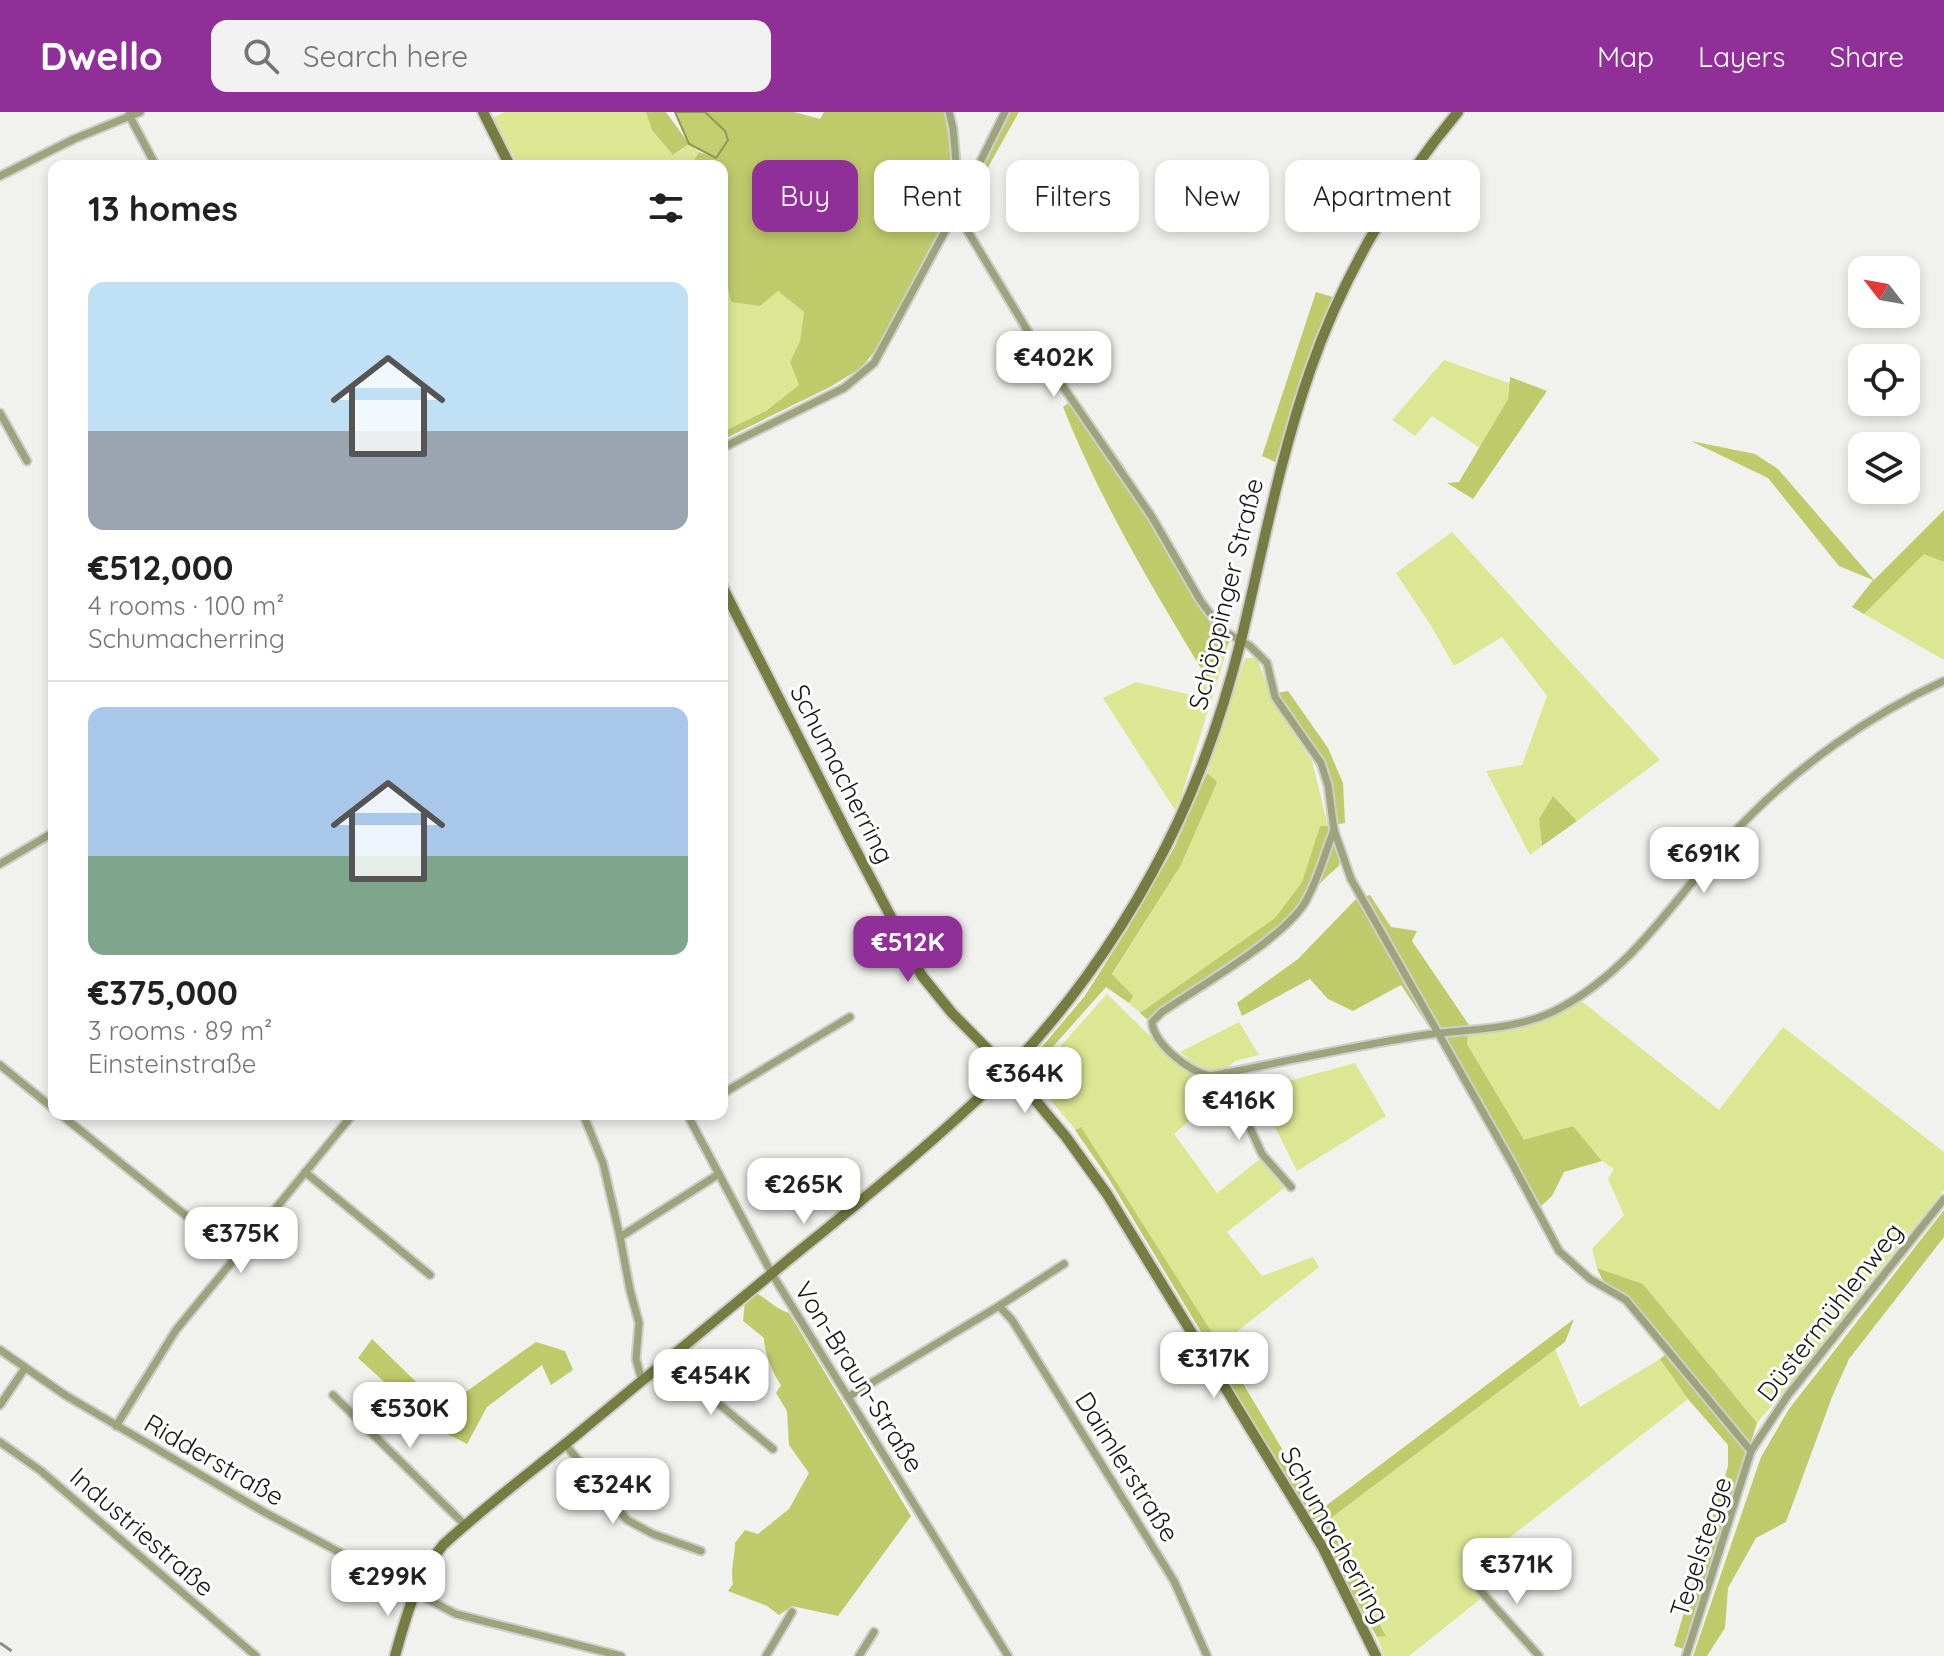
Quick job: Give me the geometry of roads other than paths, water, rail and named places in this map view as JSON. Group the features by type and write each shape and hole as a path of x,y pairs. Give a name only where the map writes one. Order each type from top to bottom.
{"main road":[{"path":"483,112 507,160"},
{"name":"Schöppinger Straße","path":"395,1656 415,1592 433,1557 465,1525 916,1155 1007,1070 1060,1009 1092,966 1152,874 1209,748 1240,641 1281,470 1309,373 1325,331 1377,228 1458,112"},
{"name":"Schumacherring","path":"728,598 922,976 1066,1137 1136,1240 1323,1548 1376,1656"}],"street":[{"path":"0,176 140,112"},
{"path":"949,112 955,160"},
{"path":"981,160 1005,112"},
{"path":"129,115 153,160"},
{"path":"728,445 844,388 874,363 945,232"},
{"path":"968,232 1047,363 1152,517 1200,600 1222,630 1264,659 1275,697 1321,763 1328,785 1334,830 1351,879 1559,1251 1590,1279 1626,1300 1751,1451"},
{"path":"0,413 27,461"},
{"path":"1334,830 1317,878 1302,907 1283,927 1152,1022 1153,1032 1184,1065 1196,1073 1210,1076 1437,1033 1472,1031 1538,1018 1560,1008 1648,938 1741,824 1770,798 1869,721 1902,700 1944,681"},
{"path":"0,864 48,836"},
{"path":"728,1090 850,1017"},
{"path":"0,1065 48,1104"},
{"path":"1225,1073 1262,1154 1291,1187"},
{"path":"67,1120 236,1256"},
{"path":"116,1426 176,1330 348,1120"},
{"path":"585,1120 603,1163 639,1323 636,1359 642,1381"},
{"name":"Von-Braun-Straße","path":"690,1120 772,1274 1008,1656"},
{"path":"305,1172 430,1275"},
{"path":"620,1237 719,1174"},
{"name":"Düstermühlenweg","path":"1751,1451 1788,1395 1944,1199"},
{"path":"848,1397 1064,1264"},
{"name":"Daimlerstraße","path":"999,1306 1012,1320 1174,1581 1207,1656"},
{"name":"Ridderstraße","path":"0,1350 116,1426 264,1512 456,1614 621,1656"},
{"path":"665,1362 773,1449"},
{"path":"0,1405 25,1368"},
{"path":"333,1395 465,1525"},
{"name":"Industriestraße","path":"0,1442 50,1479 256,1656"},
{"path":"565,1444 627,1520 653,1534 701,1551"},
{"name":"Tegelstegge","path":"1686,1656 1751,1451"},
{"path":"1468,1577 1539,1656"},
{"path":"766,1656 792,1612"},
{"path":"859,1656 874,1632"}],"railway":[{"path":"0,1643 19,1656"}]}
